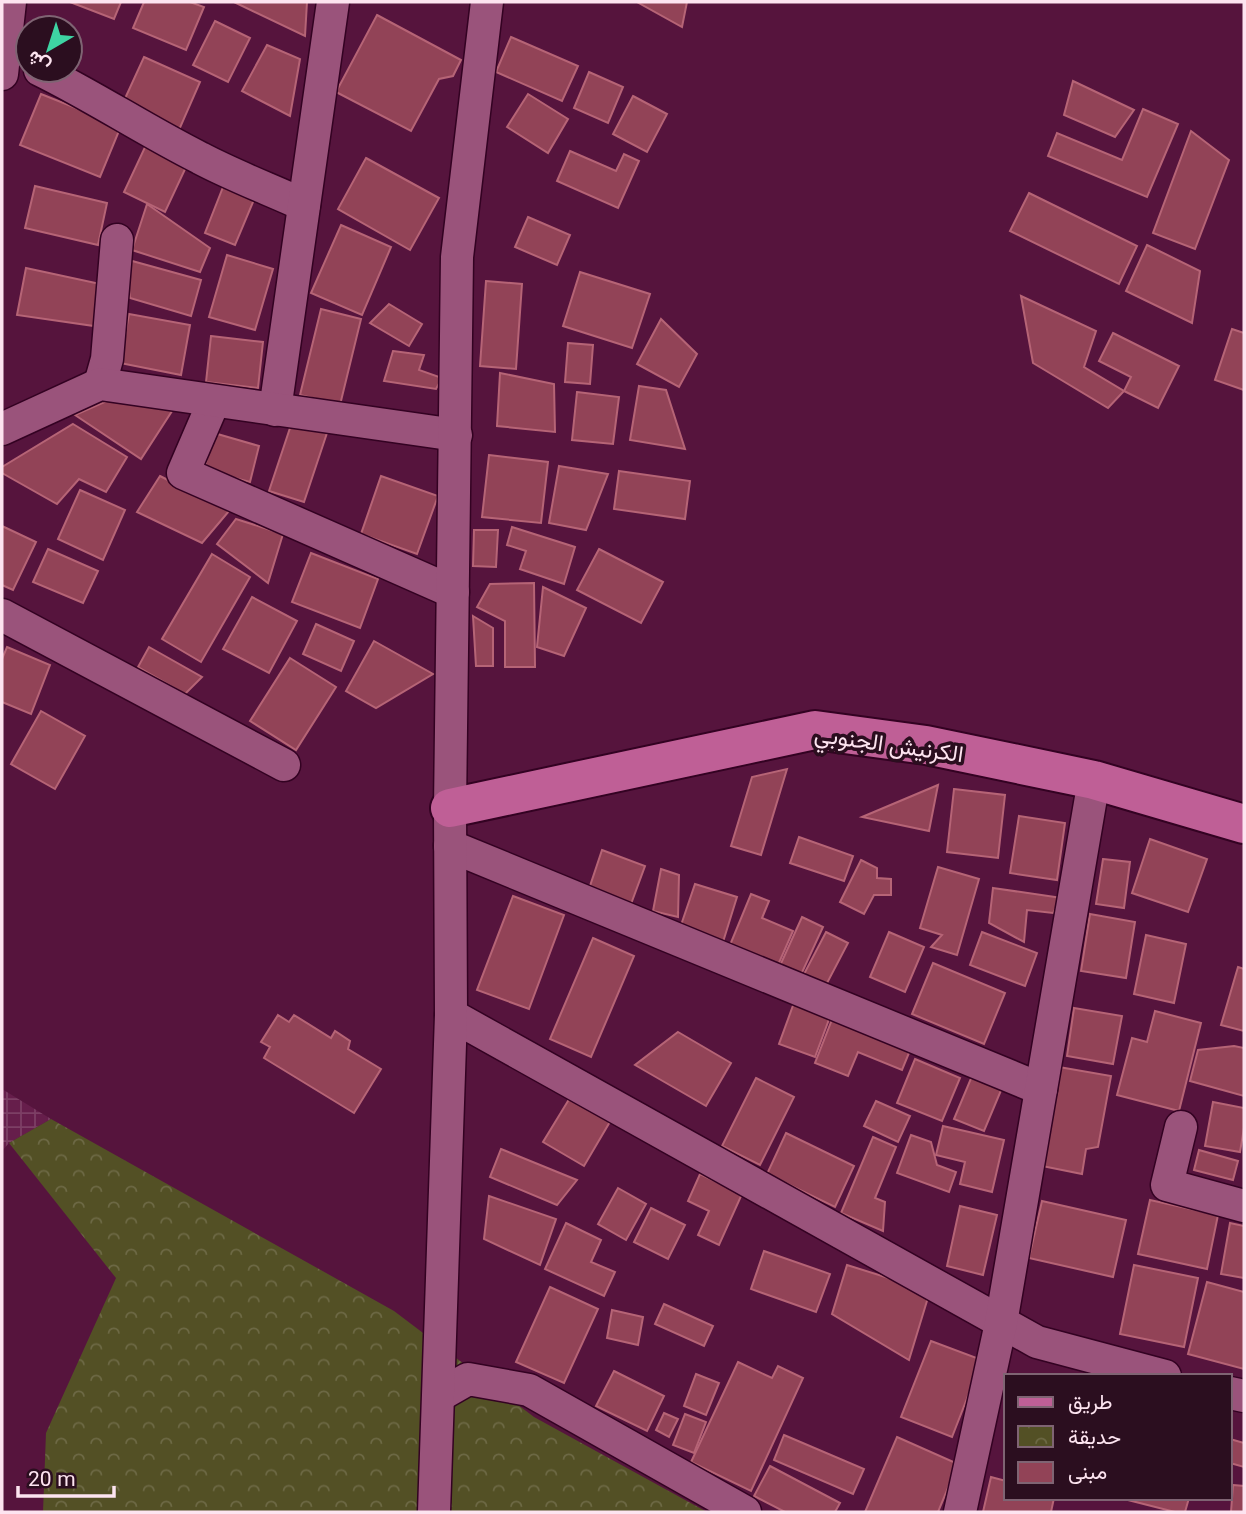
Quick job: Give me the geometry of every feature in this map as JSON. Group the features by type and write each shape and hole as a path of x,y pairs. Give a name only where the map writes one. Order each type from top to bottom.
{"main road":[{"name":"الكرنيش الجنوبي","path":"450,808 815,730 926,745 1094,780 1244,824"}],"street":[{"path":"10,2 11,64"},
{"path":"275,410 333,2"},
{"path":"434,1512 451,1015 450,808 457,257 486,2"},
{"path":"68,84 106,108 202,160 303,205"},
{"path":"100,384 107,359 117,240"},
{"path":"2,429 100,384 456,435"},
{"path":"214,401 183,473 453,592"},
{"path":"2,615 284,765"},
{"path":"960,1512 1001,1323 1094,780"},
{"path":"450,846 1041,1089"},
{"path":"451,1015 1037,1342 1157,1374"},
{"path":"1181,1127 1167,1185 1244,1206"},
{"path":"440,1395 468,1379 529,1390 745,1512"}],"shaded area":[{"path":"2,1089 51,1119 9,1143 2,1151"}],"green space":[{"path":"51,1119 394,1311 534,1417 707,1512 43,1512 46,1433 116,1278 9,1143"}],"building":[{"path":"70,2 121,2 114,19"},
{"path":"144,2 190,2 204,7 186,50 133,28"},
{"path":"234,2 307,2 305,36"},
{"path":"637,2 687,2 682,27"},
{"path":"377,15 461,60 453,76 439,79 411,131 336,92"},
{"path":"215,21 250,38 228,82 193,65"},
{"path":"511,37 578,66 562,101 496,72"},
{"path":"267,45 300,59 290,116 242,91"},
{"path":"144,57 200,82 179,130 122,105"},
{"path":"589,72 623,87 608,123 574,108"},
{"path":"1073,81 1134,110 1115,137 1064,115"},
{"path":"41,94 121,126 100,177 20,145"},
{"path":"528,94 568,119 548,153 507,127"},
{"path":"633,96 667,114 647,152 613,134"},
{"path":"1143,109 1178,124 1147,197 1048,156 1057,133 1122,160"},
{"path":"1191,131 1229,160 1195,249 1153,233"},
{"path":"146,145 187,165 165,212 124,192"},
{"path":"570,151 616,171 624,154 639,161 618,208 557,181"},
{"path":"366,158 439,198 410,250 338,209"},
{"path":"225,182 256,195 235,245 205,233"},
{"path":"35,186 107,203 98,245 25,228"},
{"path":"1029,193 1137,246 1119,284 1010,231"},
{"path":"147,204 210,248 200,272 132,250"},
{"path":"528,217 570,235 557,265 515,247"},
{"path":"341,225 391,247 362,315 311,293"},
{"path":"1147,245 1200,271 1192,323 1126,291"},
{"path":"227,255 273,269 255,330 209,317"},
{"path":"125,259 201,280 191,316 130,298"},
{"path":"26,268 105,285 101,327 17,315"},
{"path":"580,272 650,294 632,348 563,326"},
{"path":"486,281 522,284 516,369 480,366"},
{"path":"1021,296 1096,331 1084,367 1124,391 1108,408 1033,363"},
{"path":"389,304 422,324 409,346 370,323"},
{"path":"321,309 361,319 340,405 300,395"},
{"path":"129,314 190,325 181,375 120,363"},
{"path":"661,319 697,354 679,387 637,364"},
{"path":"1232,329 1244,333 1244,390 1215,380"},
{"path":"1113,333 1179,366 1158,408 1124,391 1131,377 1099,361"},
{"path":"211,336 263,342 258,388 206,382"},
{"path":"568,343 593,345 590,384 565,382"},
{"path":"393,351 424,355 419,370 442,378 436,389 384,381"},
{"path":"500,373 554,384 555,432 497,426"},
{"path":"639,386 666,390 685,449 630,440"},
{"path":"577,392 619,397 613,444 572,440"},
{"path":"109,400 174,408 141,459 75,415"},
{"path":"293,419 328,430 304,502 269,491"},
{"path":"73,424 127,457 106,492 79,479 57,504 2,473 2,467"},
{"path":"214,433 259,446 250,482 204,470"},
{"path":"489,455 548,462 541,523 482,517"},
{"path":"559,466 608,474 586,530 549,523"},
{"path":"619,471 690,481 685,519 614,509"},
{"path":"160,476 229,511 202,543 137,512"},
{"path":"381,476 438,496 417,554 361,534"},
{"path":"80,490 125,510 103,560 58,539"},
{"path":"236,519 283,534 268,583 217,544"},
{"path":"2,526 36,542 13,590 2,585"},
{"path":"512,527 575,547 564,584 520,569 526,551 507,545"},
{"path":"474,530 498,530 496,567 473,566"},
{"path":"48,549 98,571 83,603 33,582"},
{"path":"599,549 663,582 641,623 577,590"},
{"path":"311,553 378,579 360,628 292,602"},
{"path":"212,554 250,577 201,662 162,639"},
{"path":"534,583 535,667 505,667 505,621 477,607 490,584"},
{"path":"543,587 586,608 564,656 537,647"},
{"path":"252,597 297,621 269,673 223,649"},
{"path":"473,616 493,628 493,666 476,666"},
{"path":"316,624 354,641 341,671 303,654"},
{"path":"374,641 433,674 376,708 346,691"},
{"path":"7,647 50,665 31,714 2,702 2,659"},
{"path":"149,647 202,677 185,694 138,667"},
{"path":"290,658 336,687 296,750 250,721"},
{"path":"41,711 85,736 55,789 11,764"},
{"path":"787,769 761,855 731,846 752,777"},
{"path":"938,785 929,831 862,817"},
{"path":"954,789 1005,795 998,858 947,852"},
{"path":"1019,816 1065,823 1057,880 1010,873"},
{"path":"799,837 853,856 844,881 790,863"},
{"path":"1150,839 1207,859 1188,912 1132,893"},
{"path":"602,850 645,866 631,904 589,889"},
{"path":"1103,859 1130,862 1124,908 1096,904"},
{"path":"861,860 877,868 877,878 891,879 891,895 874,895 864,914 840,902"},
{"path":"938,867 979,879 957,955 931,947 942,935 920,928"},
{"path":"661,869 679,875 678,917 653,911"},
{"path":"695,884 737,897 723,942 680,928"},
{"path":"993,888 1062,898 1053,913 1027,910 1024,942 989,923"},
{"path":"751,894 769,901 762,918 793,931 778,965 730,945"},
{"path":"513,896 564,915 529,1009 477,990"},
{"path":"1090,914 1135,922 1126,978 1081,971"},
{"path":"802,917 823,927 799,979 778,970"},
{"path":"826,932 848,943 825,987 803,976"},
{"path":"889,932 924,947 905,992 870,977"},
{"path":"982,932 1037,953 1025,986 970,965"},
{"path":"1146,935 1186,944 1174,1003 1134,994"},
{"path":"593,938 634,956 591,1057 550,1039"},
{"path":"933,963 1005,993 984,1044 912,1014"},
{"path":"1238,967 1244,969 1244,1031 1221,1025"},
{"path":"795,1000 831,1014 815,1057 779,1044"},
{"path":"1074,1008 1122,1016 1113,1064 1067,1056"},
{"path":"1155,1011 1201,1023 1179,1111 1117,1095 1132,1038 1147,1042"},
{"path":"278,1015 289,1022 294,1015 331,1038 335,1031 350,1041 348,1049 381,1069 354,1113 264,1058 270,1047 261,1042"},
{"path":"833,1017 911,1048 902,1070 858,1052 848,1076 815,1063"},
{"path":"678,1032 731,1063 706,1106 635,1065"},
{"path":"1234,1046 1244,1048 1244,1096 1190,1081 1198,1050"},
{"path":"915,1059 960,1078 942,1121 897,1103"},
{"path":"1059,1067 1111,1076 1098,1147 1086,1149 1082,1174 1042,1166"},
{"path":"972,1076 1002,1088 984,1131 954,1119"},
{"path":"756,1078 794,1097 760,1165 722,1146"},
{"path":"571,1096 611,1120 584,1166 543,1142"},
{"path":"876,1101 910,1116 898,1142 864,1126"},
{"path":"1213,1102 1244,1108 1240,1152 1205,1146"},
{"path":"943,1126 1004,1140 992,1192 960,1184 965,1162 936,1155"},
{"path":"786,1133 854,1166 835,1207 767,1174"},
{"path":"911,1135 931,1142 937,1165 956,1172 949,1192 897,1173"},
{"path":"873,1137 896,1147 875,1198 885,1202 883,1231 841,1213"},
{"path":"501,1149 577,1180 557,1205 490,1177"},
{"path":"1199,1150 1238,1161 1233,1180 1194,1170"},
{"path":"700,1174 742,1194 719,1245 698,1235 709,1211 688,1201"},
{"path":"618,1188 646,1204 626,1240 598,1224"},
{"path":"489,1196 556,1219 540,1265 484,1239"},
{"path":"1150,1200 1218,1215 1207,1269 1138,1254"},
{"path":"1042,1201 1126,1220 1113,1277 1029,1258"},
{"path":"960,1206 997,1215 983,1275 947,1266"},
{"path":"651,1208 685,1225 668,1259 634,1242"},
{"path":"566,1223 601,1240 591,1262 615,1272 604,1296 545,1269"},
{"path":"1230,1223 1244,1226 1244,1278 1221,1274"},
{"path":"764,1251 830,1274 816,1312 751,1289"},
{"path":"847,1265 930,1291 909,1360 832,1314"},
{"path":"1134,1265 1198,1278 1184,1347 1120,1334"},
{"path":"1207,1282 1244,1292 1244,1369 1188,1354"},
{"path":"550,1287 598,1309 564,1383 516,1362"},
{"path":"664,1304 713,1326 704,1346 655,1324"},
{"path":"612,1310 643,1317 638,1345 607,1338"},
{"path":"931,1341 982,1360 952,1437 901,1417"},
{"path":"738,1362 772,1378 778,1366 803,1378 751,1491 691,1462"},
{"path":"614,1371 664,1396 647,1431 596,1406"},
{"path":"696,1374 719,1383 706,1415 684,1406"},
{"path":"664,1413 678,1419 669,1437 656,1430"},
{"path":"685,1414 706,1422 694,1453 673,1445"},
{"path":"784,1435 864,1469 853,1494 774,1460"},
{"path":"897,1437 958,1464 938,1512 865,1512"},
{"path":"1232,1440 1244,1443 1244,1467 1232,1464"},
{"path":"770,1466 840,1503 835,1512 785,1512 754,1496"},
{"path":"991,1477 1004,1480 1004,1500 1054,1500 1051,1512 983,1512"},
{"path":"1233,1485 1244,1486 1244,1512 1231,1512"},
{"path":"1128,1500 1188,1500 1185,1512"}]}
